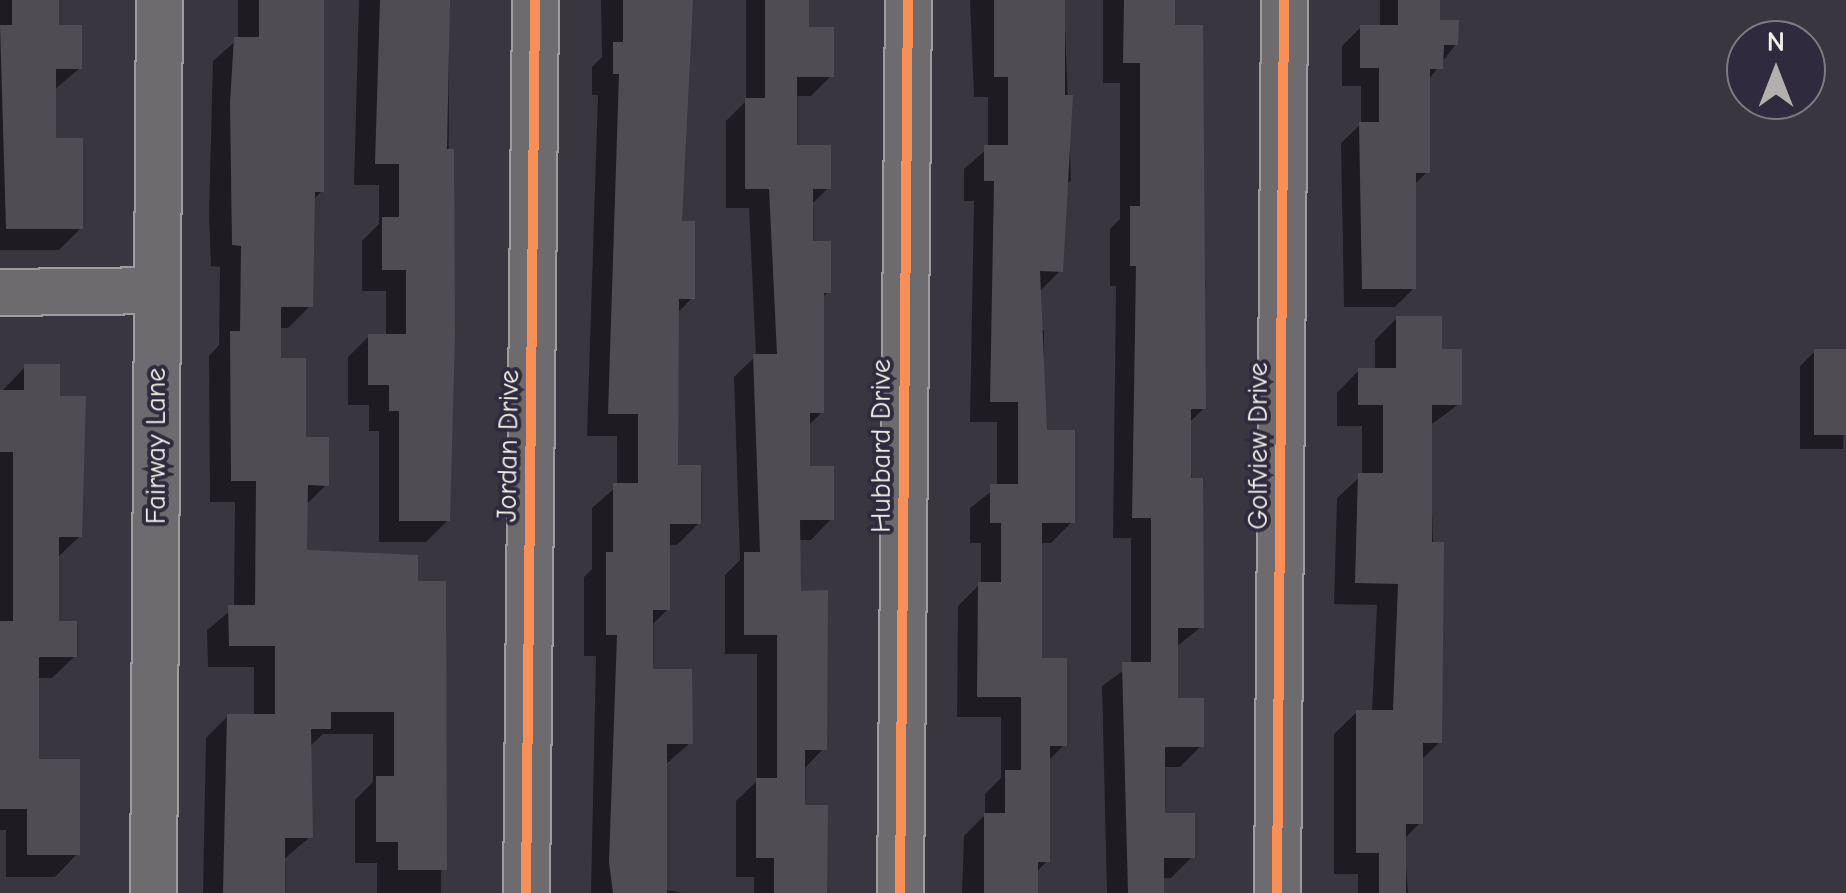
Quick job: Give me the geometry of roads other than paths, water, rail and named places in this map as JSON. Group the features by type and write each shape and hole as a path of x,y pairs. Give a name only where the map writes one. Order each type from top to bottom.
{"street":[{"name":"Fairway Lane","path":"153,893 159,0"},
{"name":"Jordan Drive","path":"526,893 535,0"},
{"name":"Hubbard Drive","path":"900,893 908,0"},
{"name":"Golfview Drive","path":"1276,893 1284,0"},
{"path":"0,292 156,290"}]}
